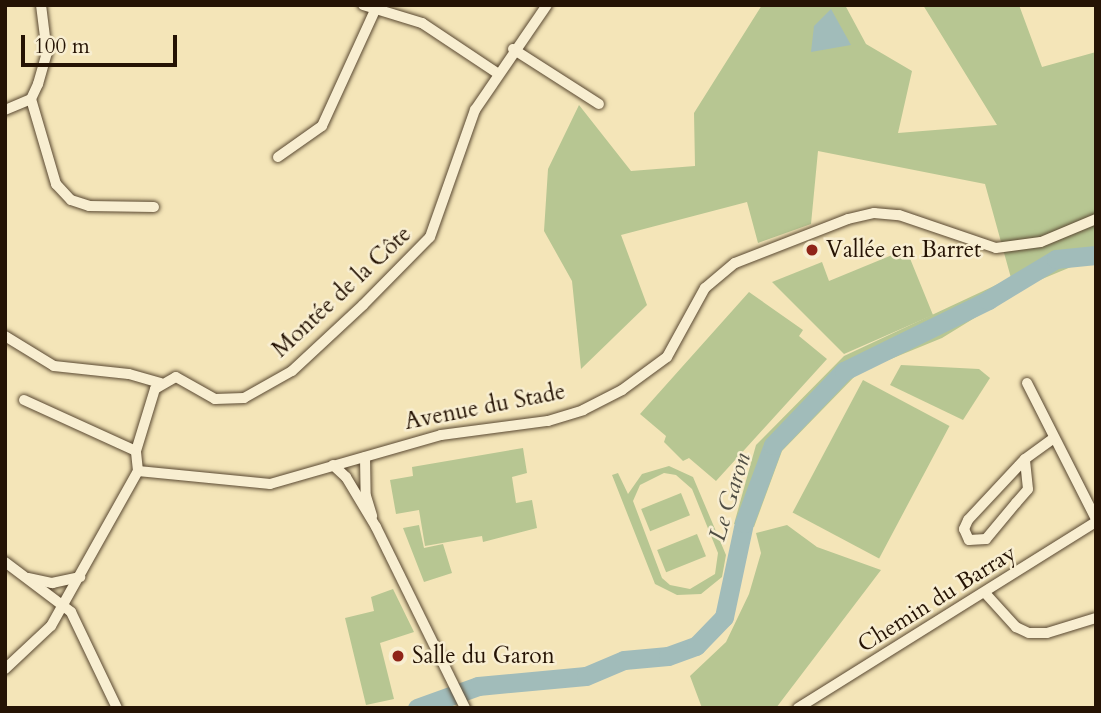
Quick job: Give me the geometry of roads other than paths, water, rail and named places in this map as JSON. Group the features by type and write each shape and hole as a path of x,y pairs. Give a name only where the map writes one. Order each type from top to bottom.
{"street":[{"path":"41,5 47,53 30,99 56,184 71,200 89,206 154,207"},
{"path":"363,5 422,23 497,73 547,5"},
{"path":"278,157 322,126 375,10"},
{"path":"513,49 599,104"},
{"name":"Montée de la Côte","path":"161,383 185,379 215,399 230,401 292,371 430,237 475,110 497,73"},
{"path":"5,110 30,99"},
{"name":"Avenue du Stade","path":"138,471 270,484 441,435 548,421 583,410 622,390 667,357 705,288 734,262 848,219 874,213 899,215 996,248 1041,242 1096,219"},
{"path":"5,336 54,366 129,374 161,383 152,397 136,451 138,471 51,626 5,669"},
{"path":"1027,383 1096,521"},
{"path":"24,400 136,451"},
{"path":"1025,459 1028,489 986,538 969,540 964,529 968,520 1025,459 1054,438"},
{"path":"365,457 366,496 376,527"},
{"path":"333,466 346,477 376,527 464,708"},
{"name":"Chemin du Barray","path":"798,708 986,594 1096,521"},
{"path":"5,562 71,612 117,708"},
{"path":"27,578 52,583 80,577"},
{"path":"52,583 62,594 63,607"},
{"path":"986,594 1016,627 1029,633 1047,633 1096,618"}],"water":[{"path":"831,9 851,45 811,52 814,26"}],"waterway":[{"name":"Le Garon","path":"417,708 478,686 586,676 624,660 668,656 696,646 724,617 744,523 773,445 844,371 988,300 1056,259 1096,255"}],"place":[{"name":"Vallée en Barret","path":"812,250"},
{"name":"Salle du Garon","path":"398,656"}]}
